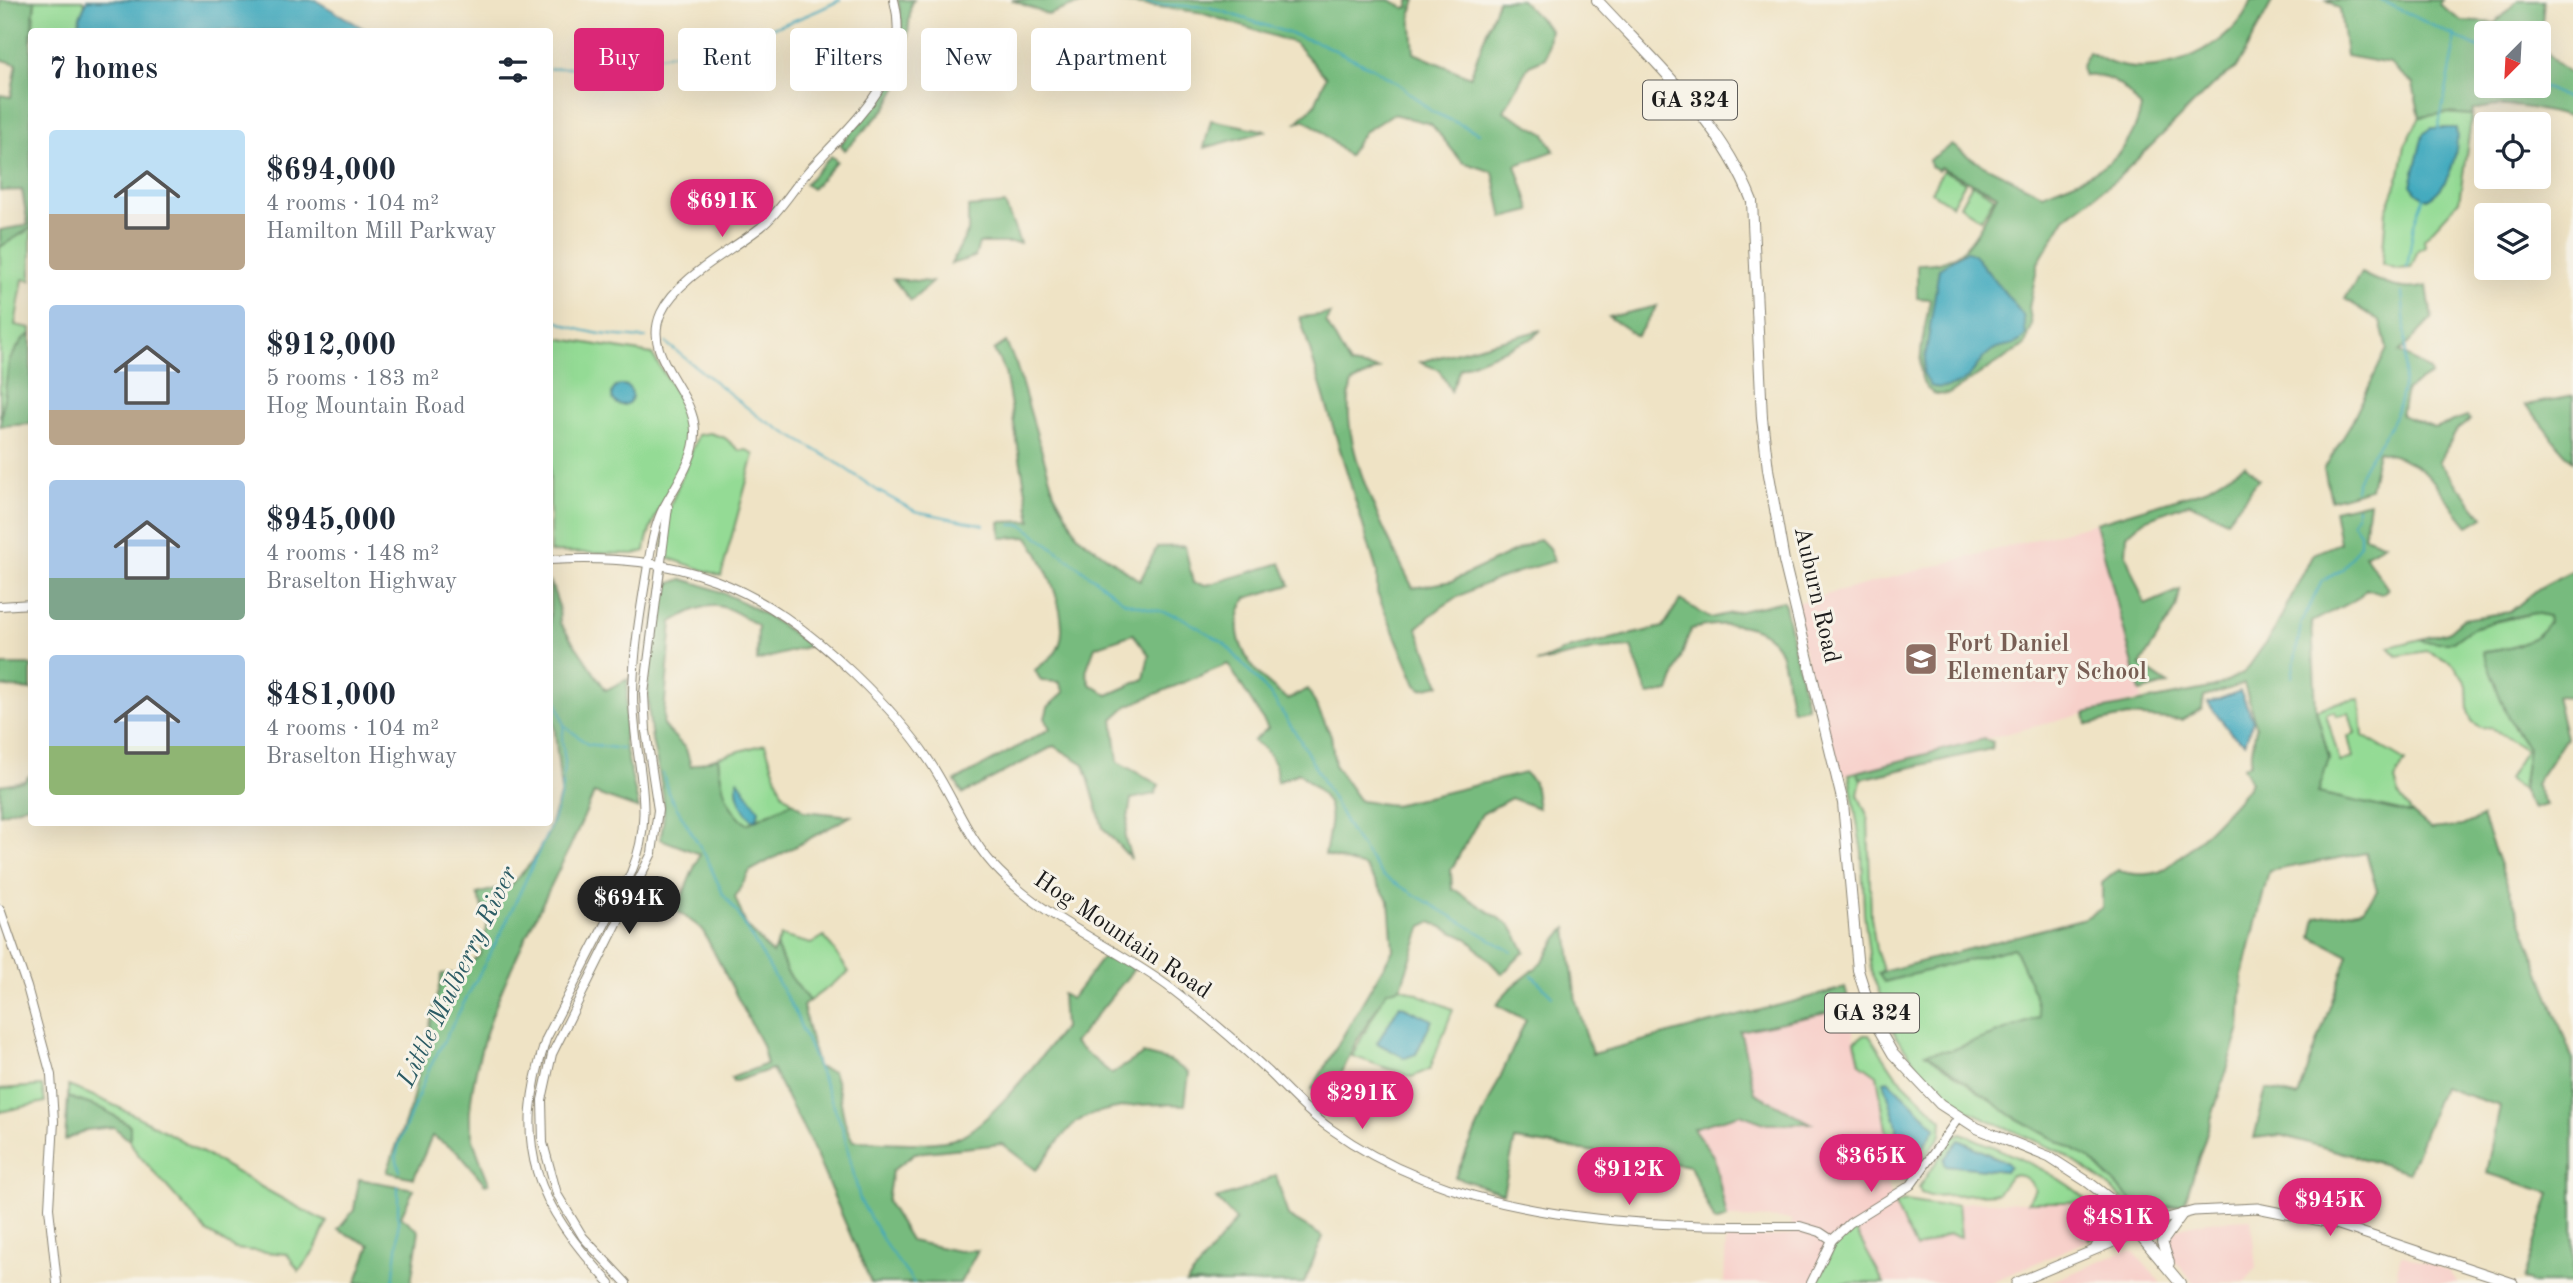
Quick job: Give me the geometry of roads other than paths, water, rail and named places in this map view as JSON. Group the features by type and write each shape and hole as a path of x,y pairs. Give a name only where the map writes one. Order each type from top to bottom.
{"main road":[{"name":"Auburn Road","path":"1597,0 1676,82 1703,116 1741,174 1752,201 1762,418 1768,469 1784,561 1843,803 1849,844 1850,906 1857,970 1874,1021 1893,1054 1923,1089 1959,1117 2049,1157 2102,1194 2178,1281"},
{"path":"2096,1248 2109,1225 2102,1194"},
{"path":"2016,1283 2148,1223 2215,1208 2256,1208 2306,1216 2513,1283"},
{"path":"2178,1281 2162,1242 2182,1214"}],"street":[{"path":"610,1283 579,1251 548,1202 534,1158 530,1126 535,1077 546,1039 641,850 646,821 633,694 648,564 656,526 693,449 695,429 689,404 659,348 661,313 677,290 767,222 810,169 873,102 885,82 895,52 898,33 894,0"},
{"path":"626,1283 583,1237 556,1194 543,1143 542,1100 552,1054 652,853 657,810 646,731 644,694 672,494"},
{"name":"Hog Mountain Road","path":"553,560 615,560 660,565 700,574 750,593 807,631 867,687 926,755 976,842 1004,877 1070,925 1161,981 1201,1012 1318,1119 1351,1141 1416,1174 1505,1204 1675,1227 1800,1226 1820,1232 1832,1240"},
{"path":"0,606 28,604"},
{"path":"0,909 27,987 51,1075 54,1121 50,1208 57,1283"},
{"path":"1811,1283 1832,1240 1850,1223 1911,1185 1959,1117"}],"water":[{"path":"87,0 315,0 363,28 78,28"},
{"path":"2432,128 2456,128 2457,137 2447,178 2435,194 2427,199 2411,185 2423,134"},
{"path":"1966,251 1975,256 2023,315 2026,334 2019,342 1988,353 1962,382 1933,387 1923,372 1939,268"},
{"path":"618,385 626,385 632,395 626,405 618,405 612,399 612,391"},
{"path":"2240,691 2253,720 2245,743 2231,733 2208,703"},
{"path":"738,780 759,810 757,819 752,819 742,806 737,790"},
{"path":"1400,1005 1432,1020 1416,1054 1405,1058 1377,1043"},
{"path":"1888,1080 1936,1127 1918,1156 1909,1160 1896,1153 1897,1126 1884,1081"},
{"path":"1959,1140 2010,1166 2005,1171 1945,1165 1944,1159"}],"waterway":[{"path":"553,69 660,56 736,39 807,15 840,0"},
{"path":"1136,0 1153,4 1209,7 1322,44 1371,67 1400,85 1431,111 1479,133"},
{"path":"2380,0 2474,46"},
{"path":"2438,129 2454,53 2454,34"},
{"path":"2552,91 2573,101"},
{"path":"2407,268 2414,224 2424,196"},
{"path":"2355,490 2362,470 2396,413 2400,399 2406,354 2402,293"},
{"path":"553,319 584,331 646,338"},
{"path":"666,343 759,417 833,460 878,491 915,511 984,525"},
{"path":"2292,677 2301,624 2322,581 2342,570 2360,544 2360,533 2352,522 2357,514 2357,507"},
{"path":"1011,525 1023,525 1125,602 1179,616 1224,643 1270,694 1299,738 1352,834 1383,876 1512,952"},
{"name":"Little Mulberry River","path":"553,686 564,725 562,740 565,762 561,794 553,820"},
{"path":"564,725 587,744 622,749"},
{"path":"663,774 668,793 705,855 723,894 737,912 794,1010 842,1126 860,1200 887,1247 914,1283"},
{"name":"Little Mulberry River","path":"400,1171 396,1157 399,1143 428,1071 503,929 551,826"},
{"path":"1532,975 1552,996"},
{"name":"Little Mulberry River","path":"393,1283 398,1240 398,1186"}],"place":[{"name":"Fort Daniel Elementary School","path":"1921,659"}]}
